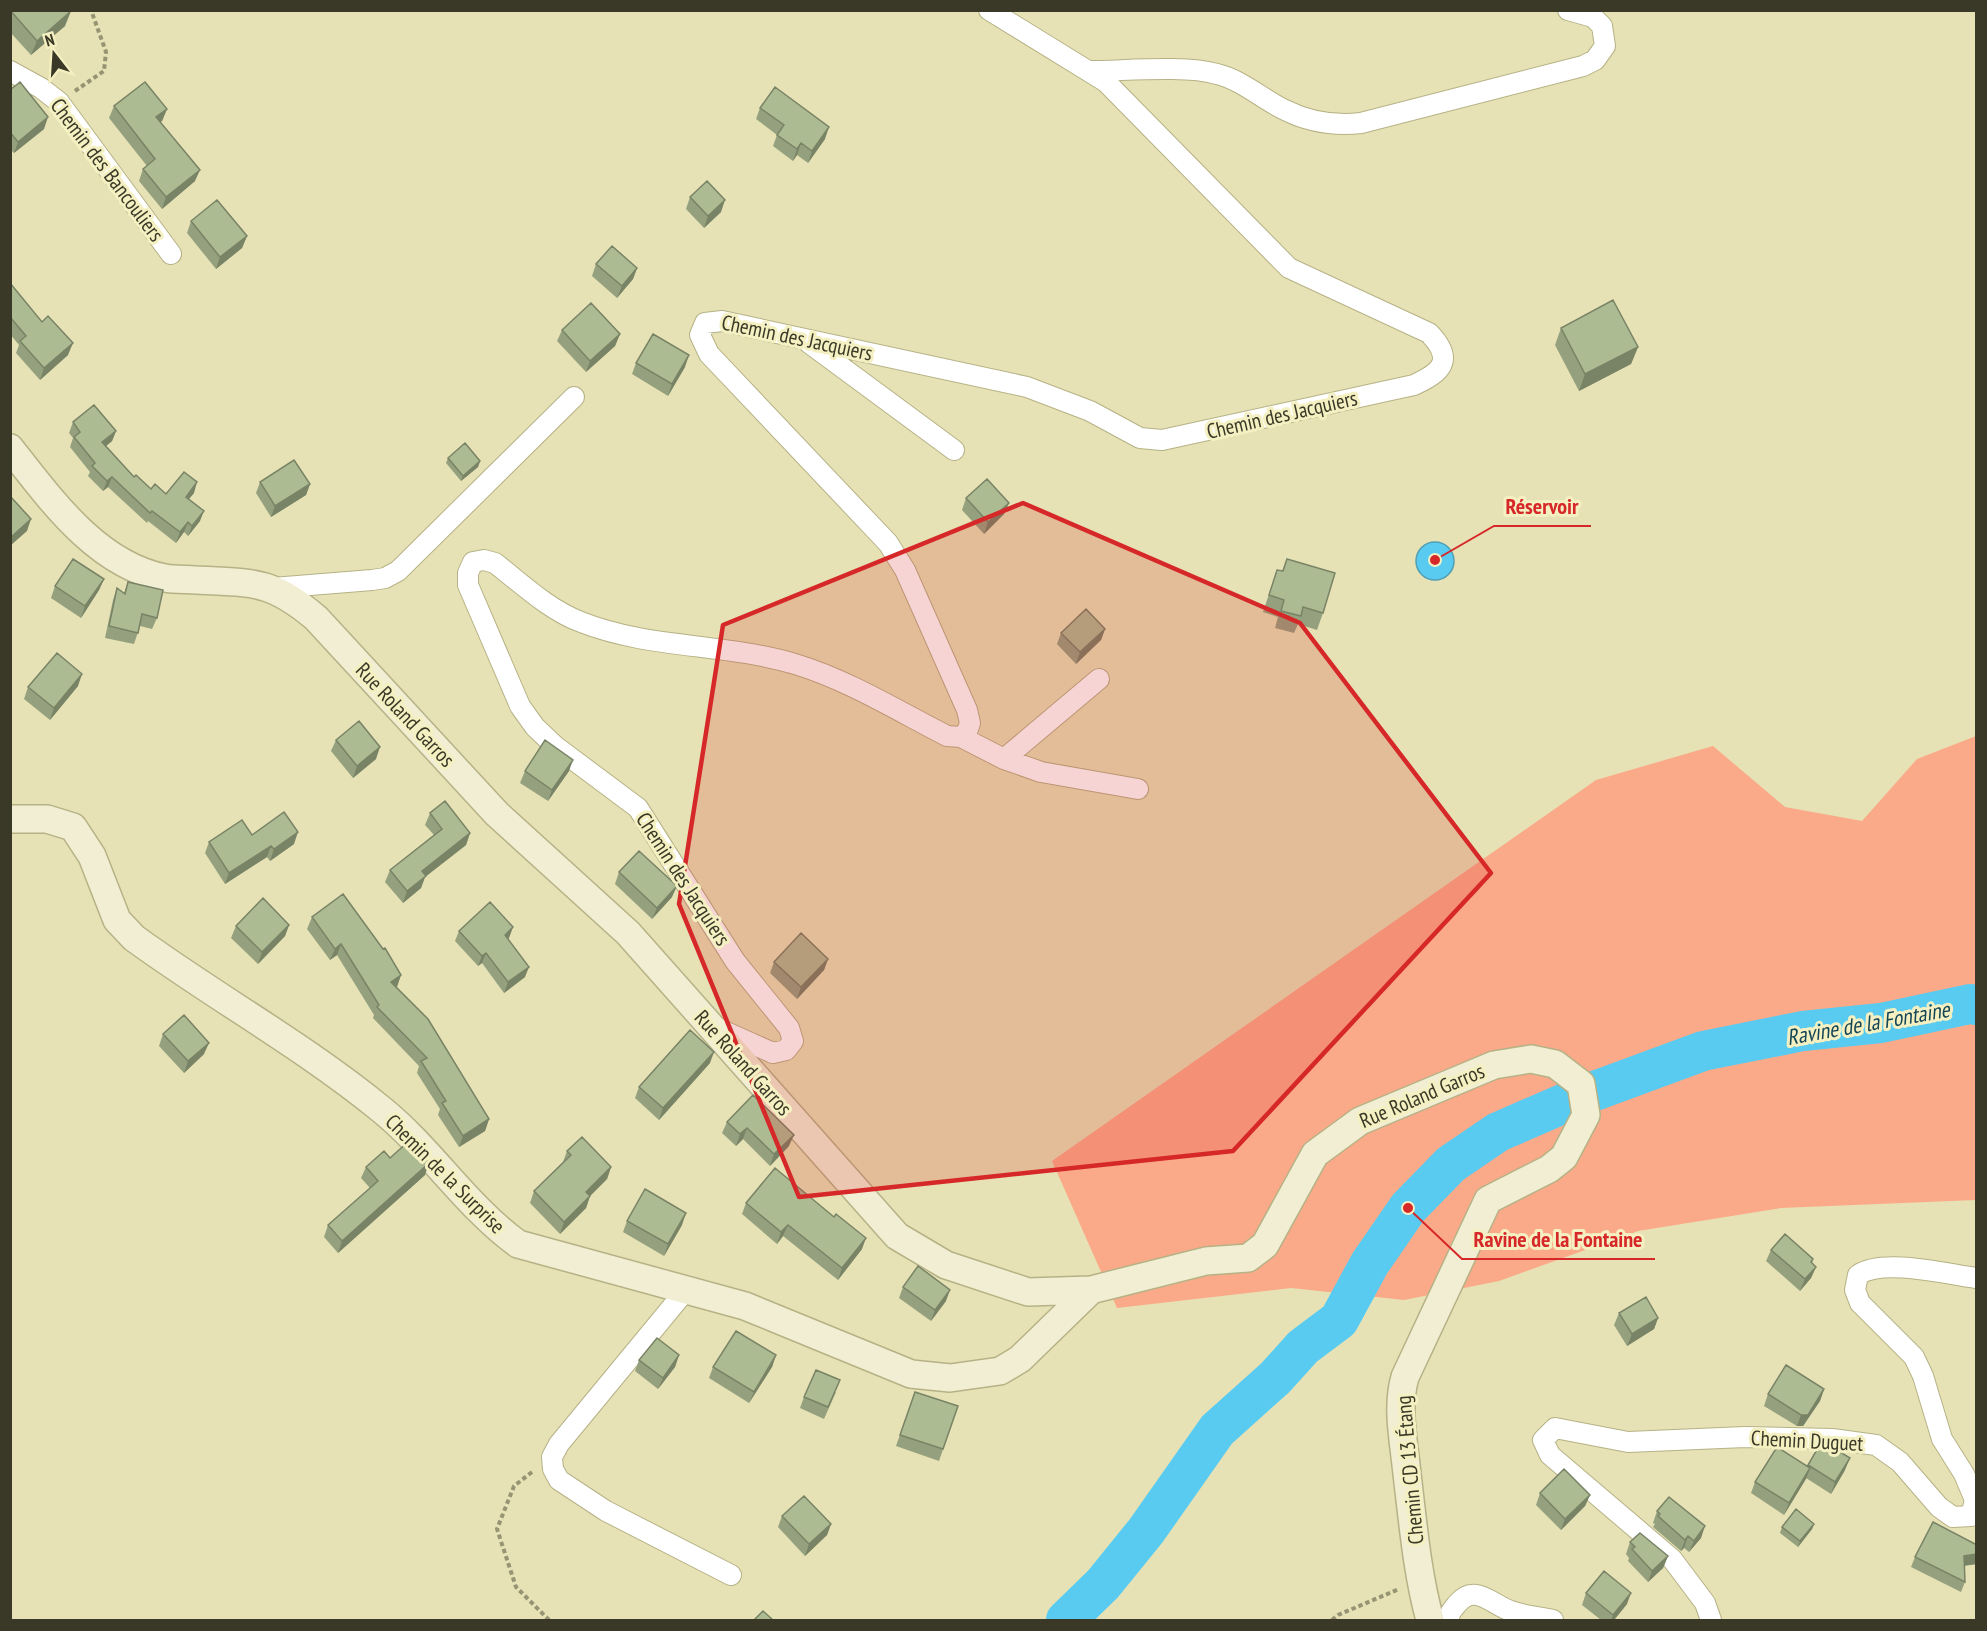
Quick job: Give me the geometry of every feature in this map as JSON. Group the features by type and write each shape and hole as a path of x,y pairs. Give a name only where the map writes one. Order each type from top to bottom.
{"main road":[{"name":"Rue Roland Garros","path":"10,448 40,486 81,530 115,561 165,578 248,582 273,588 291,597 316,618 497,814 628,933 897,1236 946,1265 1028,1292 1091,1290 1206,1261 1248,1258 1265,1245 1315,1154 1360,1121 1494,1065 1531,1059 1555,1064"},
{"name":"Chemin de la Surprise","path":"10,819 47,819 73,827 92,856 117,920 134,938 348,1083 417,1141 496,1228 518,1244 745,1306 910,1374 950,1378 1000,1371 1020,1359 1091,1290"},
{"name":"Chemin CD 13 Étang","path":"1430,1620 1422,1579 1399,1396 1405,1377 1488,1200 1549,1169 1564,1157 1586,1115 1581,1084 1555,1064"}],"street":[{"path":"989,10 1089,71 1205,71 1236,81 1286,111 1315,121 1337,125 1361,123 1583,66 1594,60 1605,46 1602,26 1593,17 1568,10"},
{"name":"Chemin des Bancouliers","path":"10,70 41,88 59,102 171,254"},
{"name":"Chemin des Jacquiers","path":"708,1024 773,1053 786,1050 793,1041 789,1028 735,961 638,808 627,797 555,746 535,727 520,706 468,585 468,573 473,562 484,560 495,563 556,610 580,622 612,632 748,652 794,664 851,688 947,736 961,736 967,732 970,723 967,710 906,570 872,523 709,354 700,335 705,323 715,320 1027,387 1090,411 1140,438 1162,440 1414,385 1434,376 1441,367 1444,356 1439,343 1429,333 1289,268 1122,96 1089,71"},
{"path":"803,338 954,450"},
{"path":"273,588 372,580 385,578 398,571 574,397"},
{"path":"1004,759 1099,679"},
{"path":"961,736 1004,759 1041,772 1138,789"},
{"name":"Chemin Duguet","path":"1711,1620 1705,1603 1672,1559 1550,1455 1543,1440 1555,1428 1628,1442 1745,1437 1832,1439 1876,1444 1900,1462 1939,1507 1953,1516 1971,1516 1975,1500 1964,1474 1942,1439 1923,1376 1914,1357 1860,1303 1855,1290 1858,1275 1868,1268 1899,1268 1977,1278"},
{"path":"686,1290 559,1444 552,1457 553,1469 559,1480 606,1510 731,1575"},
{"path":"1449,1620 1449,1614 1460,1600 1474,1594 1487,1597 1509,1611 1552,1620"}],"path":[{"path":"59,102 104,71 106,51 91,10"},
{"path":"549,1620 516,1587 497,1529 514,1486 552,1457"},
{"path":"1332,1620 1338,1615 1422,1579"}],"highlighted area":[{"path":"1023,503 1300,623 1491,873 1233,1151 799,1197 679,904 723,625"}],"shaded area":[{"path":"1976,736 1976,1200 1781,1208 1638,1231 1499,1281 1404,1300 1291,1288 1117,1308 1052,1161 1596,780 1713,746 1785,807 1862,821 1917,759"}],"water":[{"path":"1435,542 1448,548 1454,561 1448,574 1435,580 1422,574 1416,561 1422,548"}],"building":[{"path":"10,10 71,10 71,11 37,41"},
{"path":"20,82 48,117 18,142 10,132 10,90"},
{"path":"145,82 167,109 156,117 200,170 166,197 143,169 155,159 114,106"},
{"path":"775,87 829,127 812,151 801,143 797,149 777,135 784,125 760,108"},
{"path":"707,181 725,200 708,216 690,197"},
{"path":"217,200 247,236 220,257 191,221"},
{"path":"612,246 637,268 622,286 596,264"},
{"path":"10,283 42,322 48,316 73,343 44,368 20,341 26,336 10,317"},
{"path":"1613,300 1638,347 1585,374 1561,328"},
{"path":"591,303 620,334 590,361 562,330"},
{"path":"653,334 689,355 672,384 636,363"},
{"path":"94,405 116,431 102,442 134,477 136,475 151,489 155,484 166,494 184,472 197,482 186,497 204,511 192,526 188,522 180,532 152,511 150,513 112,477 107,481 92,466 95,463 74,437 80,432 73,422"},
{"path":"465,443 480,461 463,476 448,458"},
{"path":"294,460 310,484 275,506 260,482"},
{"path":"987,479 1009,503 988,522 966,498"},
{"path":"10,496 31,519 10,538"},
{"path":"73,559 104,579 85,606 55,586"},
{"path":"1287,559 1335,573 1323,613 1303,607 1301,616 1281,611 1284,600 1269,595 1277,570 1283,571"},
{"path":"128,582 163,590 157,618 142,614 138,633 109,626 117,588 125,594"},
{"path":"1086,609 1105,629 1080,652 1061,633"},
{"path":"57,653 82,674 54,708 28,687"},
{"path":"359,721 380,747 357,766 336,740"},
{"path":"545,740 573,760 552,790 525,771"},
{"path":"445,801 470,833 422,871 426,876 407,891 390,870 442,829 430,813"},
{"path":"284,812 298,832 274,849 271,846 229,873 209,842 242,820 252,835"},
{"path":"639,851 677,886 657,908 619,872"},
{"path":"343,894 383,949 385,948 401,975 391,982 428,1019 489,1119 463,1136 442,1103 446,1101 421,1061 427,1058 377,1007 379,1005 341,944 335,949 312,917"},
{"path":"263,898 289,925 262,952 236,926"},
{"path":"490,902 513,927 505,935 529,967 508,982 486,953 482,956 459,931"},
{"path":"801,933 828,959 801,987 774,962"},
{"path":"184,1015 209,1043 188,1061 163,1034"},
{"path":"690,1030 714,1052 663,1108 639,1087"},
{"path":"753,1095 794,1135 774,1154 747,1128 740,1134 727,1122"},
{"path":"582,1137 611,1167 586,1192 590,1196 564,1222 534,1191 571,1155 567,1151"},
{"path":"409,1141 429,1163 342,1241 328,1225 378,1181 366,1167 384,1151 390,1158"},
{"path":"775,1168 834,1217 836,1214 866,1238 842,1268 788,1225 781,1232 746,1203"},
{"path":"645,1189 686,1213 668,1244 627,1221"},
{"path":"1785,1234 1813,1259 1811,1262 1816,1267 1805,1279 1771,1250"},
{"path":"918,1266 950,1290 935,1310 903,1287"},
{"path":"1646,1297 1658,1318 1632,1334 1619,1313"},
{"path":"736,1331 776,1355 754,1392 713,1367"},
{"path":"657,1338 679,1355 663,1378 639,1360"},
{"path":"1786,1365 1824,1389 1808,1415 1801,1415 1768,1394"},
{"path":"816,1370 840,1380 828,1407 804,1397"},
{"path":"915,1392 958,1406 943,1449 900,1435"},
{"path":"1822,1441 1850,1458 1835,1482 1808,1465"},
{"path":"1777,1447 1810,1468 1789,1503 1755,1482"},
{"path":"1564,1469 1590,1495 1565,1519 1540,1493"},
{"path":"804,1496 831,1524 809,1544 782,1516"},
{"path":"1669,1497 1705,1526 1694,1541 1688,1536 1685,1540 1658,1516 1660,1514 1657,1511"},
{"path":"1796,1509 1814,1524 1800,1541 1782,1527"},
{"path":"1933,1522 1977,1545 1977,1554 1964,1556 1965,1582 1915,1557"},
{"path":"1640,1533 1668,1556 1652,1571 1632,1549 1635,1547 1630,1542"},
{"path":"1604,1571 1631,1593 1613,1615 1586,1593"},
{"path":"763,1611 773,1620 754,1620"}],"waterway":[{"name":"Ravine de la Fontaine","path":"1066,1620 1103,1584 1146,1531 1217,1430 1275,1378 1303,1347 1339,1320 1370,1263 1408,1208 1451,1164 1498,1132 1581,1096 1703,1051 1803,1031 1881,1023 1970,1004 1976,1005"}],"place":[{"name":"Réservoir","path":"1435,560"},
{"name":"Ravine de la Fontaine","path":"1408,1208"}]}
